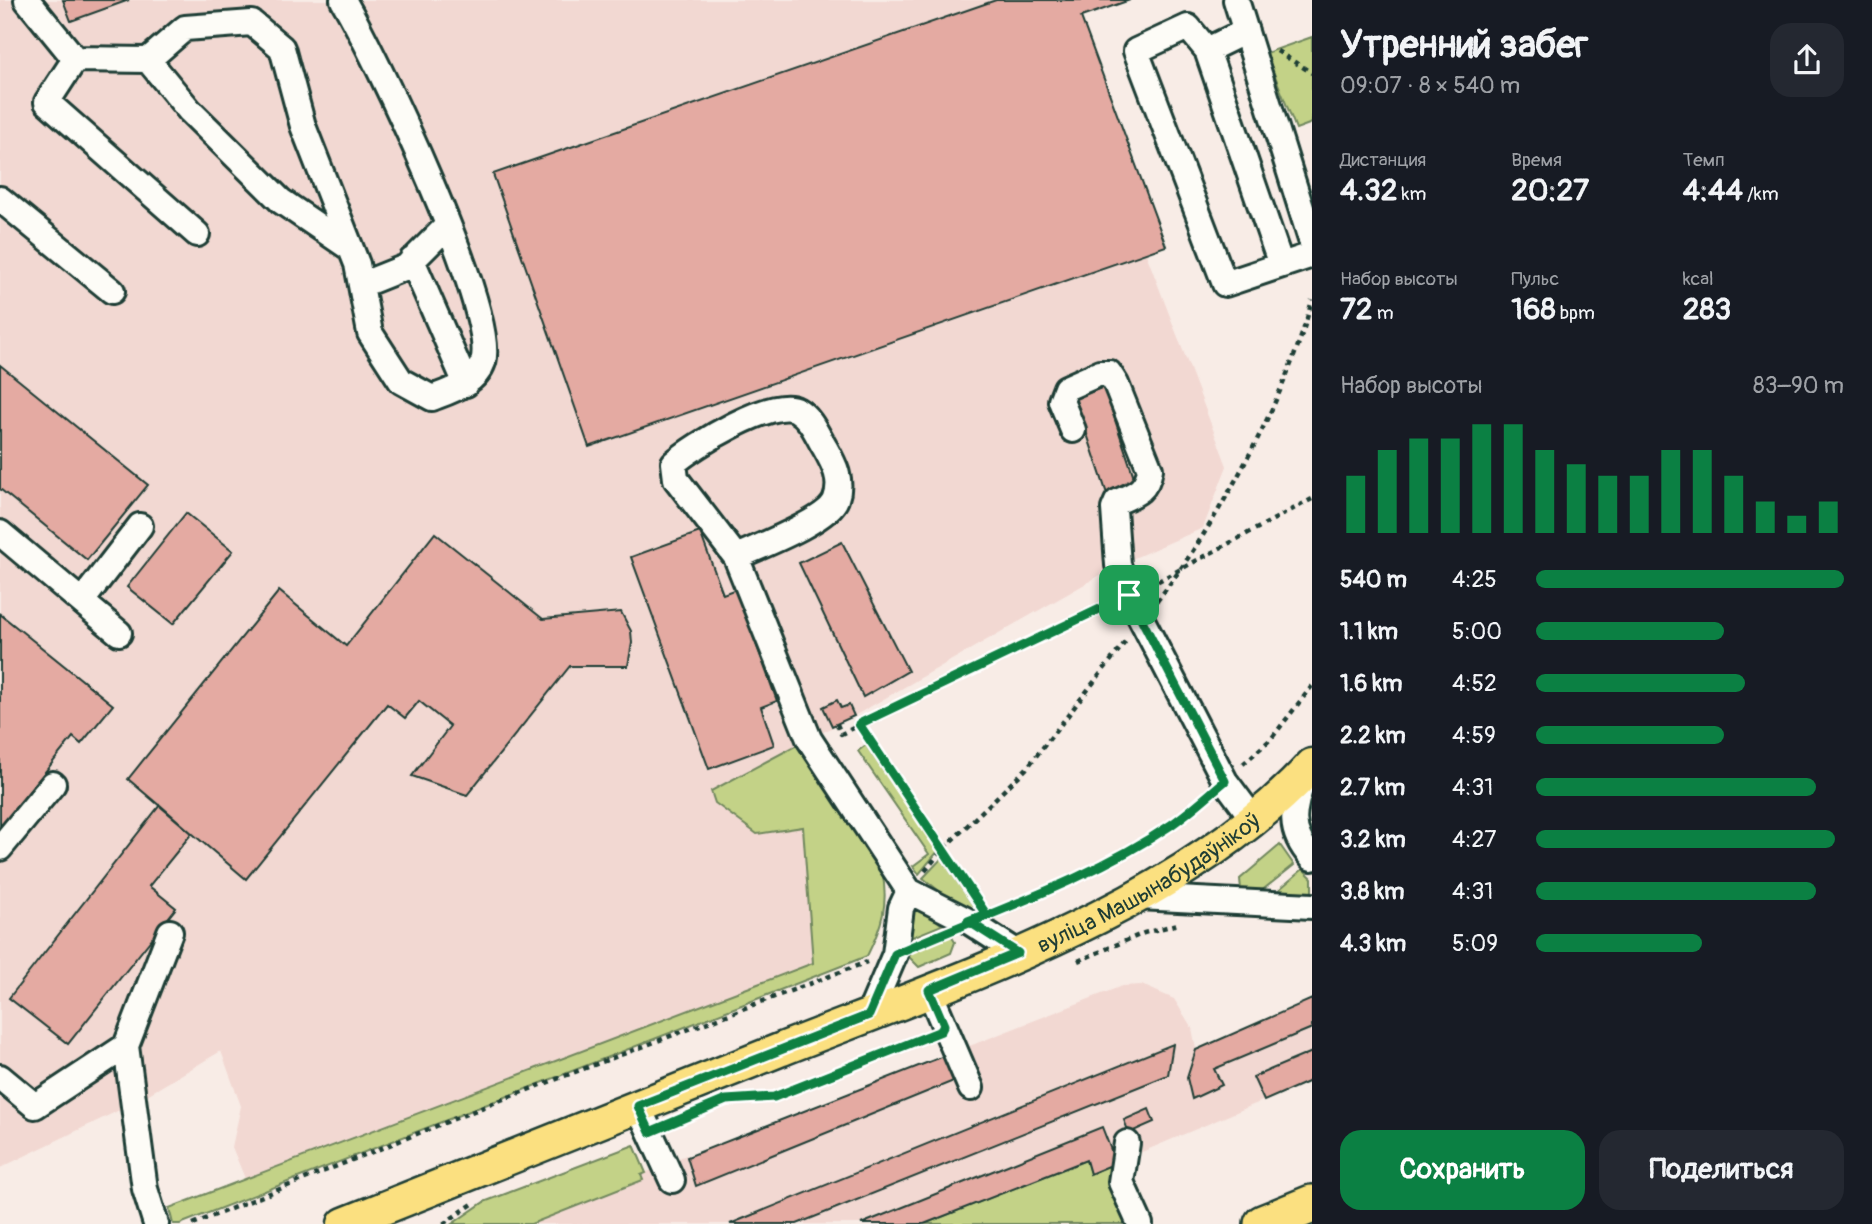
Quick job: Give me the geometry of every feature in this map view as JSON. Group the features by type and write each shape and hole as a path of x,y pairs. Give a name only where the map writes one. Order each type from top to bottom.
{"highway":[{"path":"1263,1224 1312,1204"}],"main road":[{"name":"вуліца Машынабудаўнікоў","path":"344,1224 869,1015 1018,953 1139,897 1205,858 1254,820 1308,769"}],"lane":[{"path":"27,0 75,59"},
{"path":"75,59 148,60 185,28 252,23 282,48 303,126 350,248 361,285 370,333 401,381 432,398 466,384 483,363 483,326 466,269 367,40 343,0"},
{"path":"1236,0 1312,243"},
{"path":"1281,265 1207,50 1188,27 1136,51 1225,284 1312,255"},
{"path":"1207,50 1246,31"},
{"path":"75,59 47,102 197,234"},
{"path":"148,60 190,111 281,201 350,248"},
{"path":"0,199 112,291"},
{"path":"361,285 406,267 447,226"},
{"path":"412,260 466,384"},
{"path":"1073,430 1061,401 1066,388 1100,373 1109,373 1116,384 1150,469 1148,483 1139,493 1117,502 1114,509 1118,565 1129,595 1225,781 1254,820"},
{"path":"736,557 822,515 836,499 838,472 809,420 795,408 770,408 690,450 674,463 676,479 736,557 809,738 909,891 977,917 1018,953"},
{"path":"82,601 140,526"},
{"path":"0,533 119,633"},
{"path":"1308,769 1294,809 1293,829 1312,858"},
{"path":"0,848 53,784"},
{"path":"869,1015 895,954 901,908 909,891"},
{"path":"1139,897 1312,906"},
{"path":"156,1224 145,1189 126,1046 170,932"},
{"path":"929,990 971,1088"},
{"path":"0,1077 34,1106 126,1046"},
{"path":"638,1106 672,1180"},
{"path":"1127,1143 1121,1182 1140,1224"}],"path":[{"path":"836,724 841,734 1181,571 1312,499"},
{"path":"193,1224 502,1100 895,954 977,917 1059,886 1149,839 1195,807 1271,738 1312,686"},
{"path":"859,724 977,917"},
{"path":"1070,964 1144,933 1181,924"},
{"path":"726,1100 774,1097 941,1031 944,1025"}],"shaded area":[{"path":"0,0 1130,0 1081,17 1166,246 1145,251 1227,466 1203,528 1118,565 854,716 711,791 803,827 814,963 246,1181 232,1147 241,1106 221,1051 132,1104 0,1168"},
{"path":"1142,985 1174,999 1192,1028 1196,1049 1312,999 1312,1080 1090,1174 1086,1161 924,1224 531,1224 642,1180 640,1175 686,1155 687,1157 1122,986"}],"green space":[{"path":"1312,37 1312,123 1296,129 1266,53"},
{"path":"797,745 882,871 885,894 883,915 867,956 180,1224 173,1224 169,1208 813,963 803,827 757,834 715,803 711,791"},
{"path":"866,745 939,850 919,874 913,866 929,854 858,751"},
{"path":"1280,845 1294,865 1260,892 1241,889 1240,879"},
{"path":"942,858 977,911 958,906 923,878"},
{"path":"1303,869 1312,878 1312,894 1275,893"},
{"path":"921,907 942,925 910,938 911,913"},
{"path":"950,934 955,942 951,953 919,967 909,957 911,951"},
{"path":"634,1145 646,1173 641,1175 643,1180 531,1224 452,1224 484,1202"},
{"path":"1086,1160 1090,1174 1108,1166 1129,1224 924,1224"}],"building":[{"path":"63,0 129,0 71,21"},
{"path":"996,0 1130,0 1081,17 1166,246 589,447 493,174"},
{"path":"0,365 148,485 87,560 0,489"},
{"path":"1104,387 1136,483 1107,494 1075,398"},
{"path":"186,513 233,551 173,624 127,587"},
{"path":"700,532 723,594 736,589 777,701 761,707 774,745 709,769 631,557"},
{"path":"435,533 543,619 621,612 631,631 628,666 570,666 467,795 412,776 450,726 419,701 405,718 387,704 246,879 128,779 279,591 346,646"},
{"path":"842,542 908,671 863,697 799,563"},
{"path":"0,614 113,705 81,744 73,737 0,828"},
{"path":"837,700 841,708 849,705 854,716 832,726 823,707"},
{"path":"160,805 192,833 149,886 176,908 68,1044 9,998"},
{"path":"1312,999 1312,1028 1214,1069 1222,1085 1192,1099 1187,1078 1196,1050"},
{"path":"1173,1044 1168,1075 797,1224 730,1224"},
{"path":"1312,1052 1312,1080 1264,1101 1253,1077"},
{"path":"949,1054 961,1078 696,1186 687,1157"},
{"path":"1149,1109 1154,1122 1129,1133 1124,1120"},
{"path":"1102,1127 1116,1163 1090,1174 1086,1160 924,1224 861,1224"}],"route":[{"path":"1129,595 859,724 986,914 968,921 1018,953 929,990 944,1025 941,1031 774,1097 726,1100 650,1132 638,1106 869,1015 895,954 968,921 1059,886 1149,839 1172,825 1225,781 1129,595"}]}
